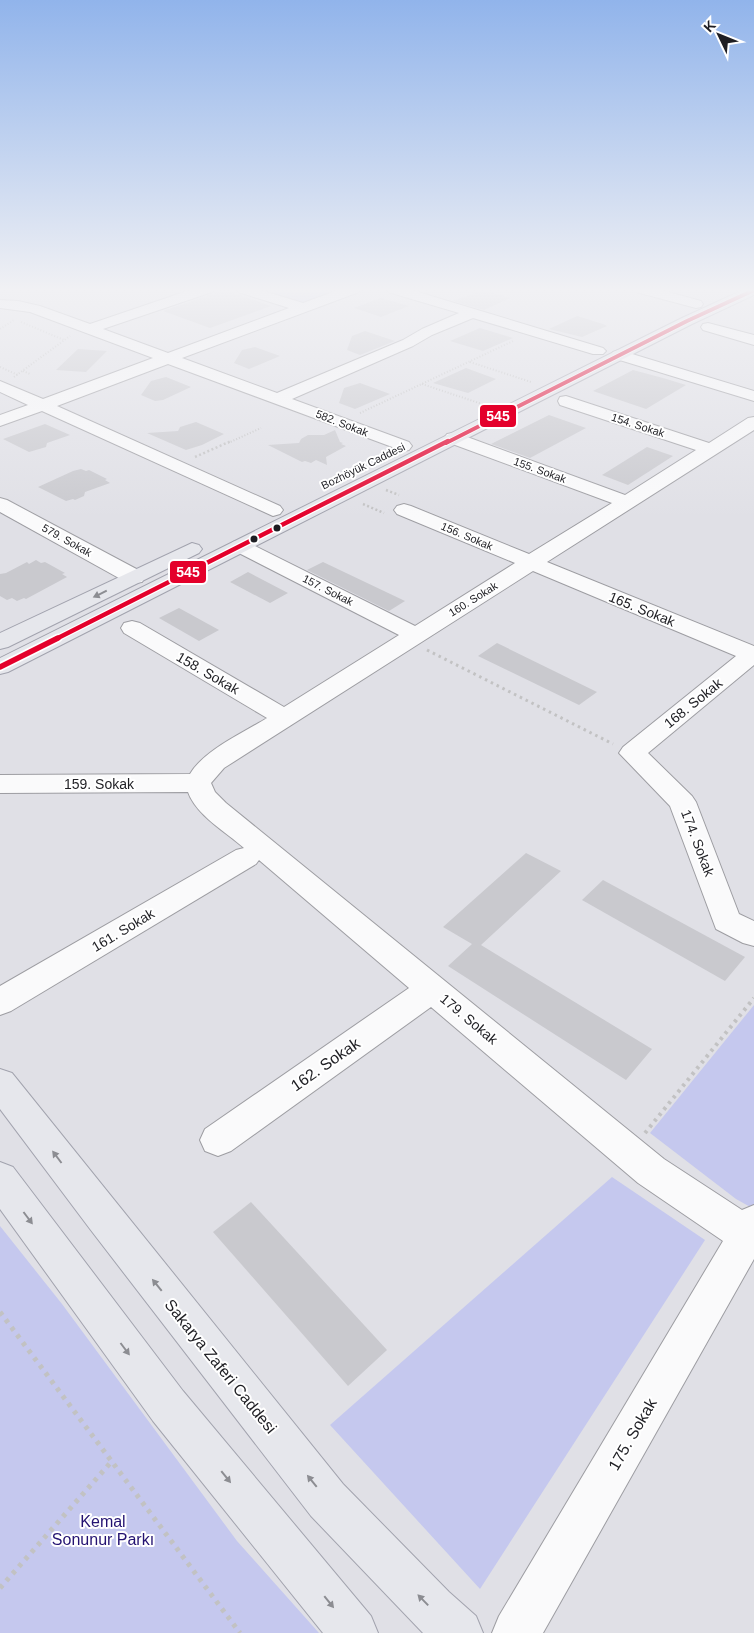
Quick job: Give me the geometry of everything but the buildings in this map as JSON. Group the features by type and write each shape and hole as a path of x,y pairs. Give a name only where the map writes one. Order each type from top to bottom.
{"main road":[{"name":"Bozhöyük Caddesi","path":"256,518 570,365"},
{"name":"Bozhöyük Caddesi","path":"0,667 599,365"},
{"path":"0,642 204,543"},
{"name":"Sakarya Zaferi Caddesi","path":"0,1083 103,1218 327,1500 432,1609 459,1633"},
{"path":"0,1179 168,1406 354,1633"}],"street":[{"path":"0,421 150,365"},
{"name":"582. Sokak","path":"188,365 403,446"},
{"path":"278,399 356,365"},
{"path":"653,365 754,396"},
{"path":"0,394 42,405 273,510"},
{"name":"154. Sokak","path":"566,401 710,449"},
{"name":"160. Sokak","path":"198,783 205,771 215,762 710,449 751,426"},
{"name":"155. Sokak","path":"453,438 626,502"},
{"name":"579. Sokak","path":"0,504 134,577"},
{"name":"156. Sokak","path":"404,510 531,563"},
{"name":"157. Sokak","path":"240,546 412,638"},
{"name":"165. Sokak","path":"531,563 754,654"},
{"name":"158. Sokak","path":"132,628 285,718"},
{"name":"168. Sokak","path":"632,753 754,654"},
{"name":"174. Sokak","path":"632,753 682,802 727,921 754,935"},
{"name":"159. Sokak","path":"0,784 198,783"},
{"name":"179. Sokak","path":"198,783 203,796 208,802 651,1171 752,1233"},
{"name":"161. Sokak","path":"0,1002 246,857"},
{"name":"162. Sokak","path":"218,1140 432,988"},
{"name":"175. Sokak","path":"516,1633 752,1233"}],"path":[{"path":"0,394 18,375 31,365"},
{"path":"339,422 462,365"},
{"path":"479,365 534,383"},
{"path":"0,367 18,375"},
{"path":"23,371 30,374"},
{"path":"422,384 487,406"},
{"path":"176,466 261,428"},
{"path":"341,495 392,516 404,510"},
{"path":"412,638 632,753"},
{"path":"629,1152 754,998"},
{"path":"0,1312 240,1633"},
{"path":"0,1588 112,1461"}],"green space":[{"path":"754,1005 754,1209 736,1199 650,1133"},
{"path":"612,1177 705,1240 480,1589 330,1425"},
{"name":"Kemal Sonunur Parkı","path":"0,1226 62,1304 237,1541 319,1633 0,1633"}],"transit line":[{"name":"545","path":"0,667 599,365"}]}
